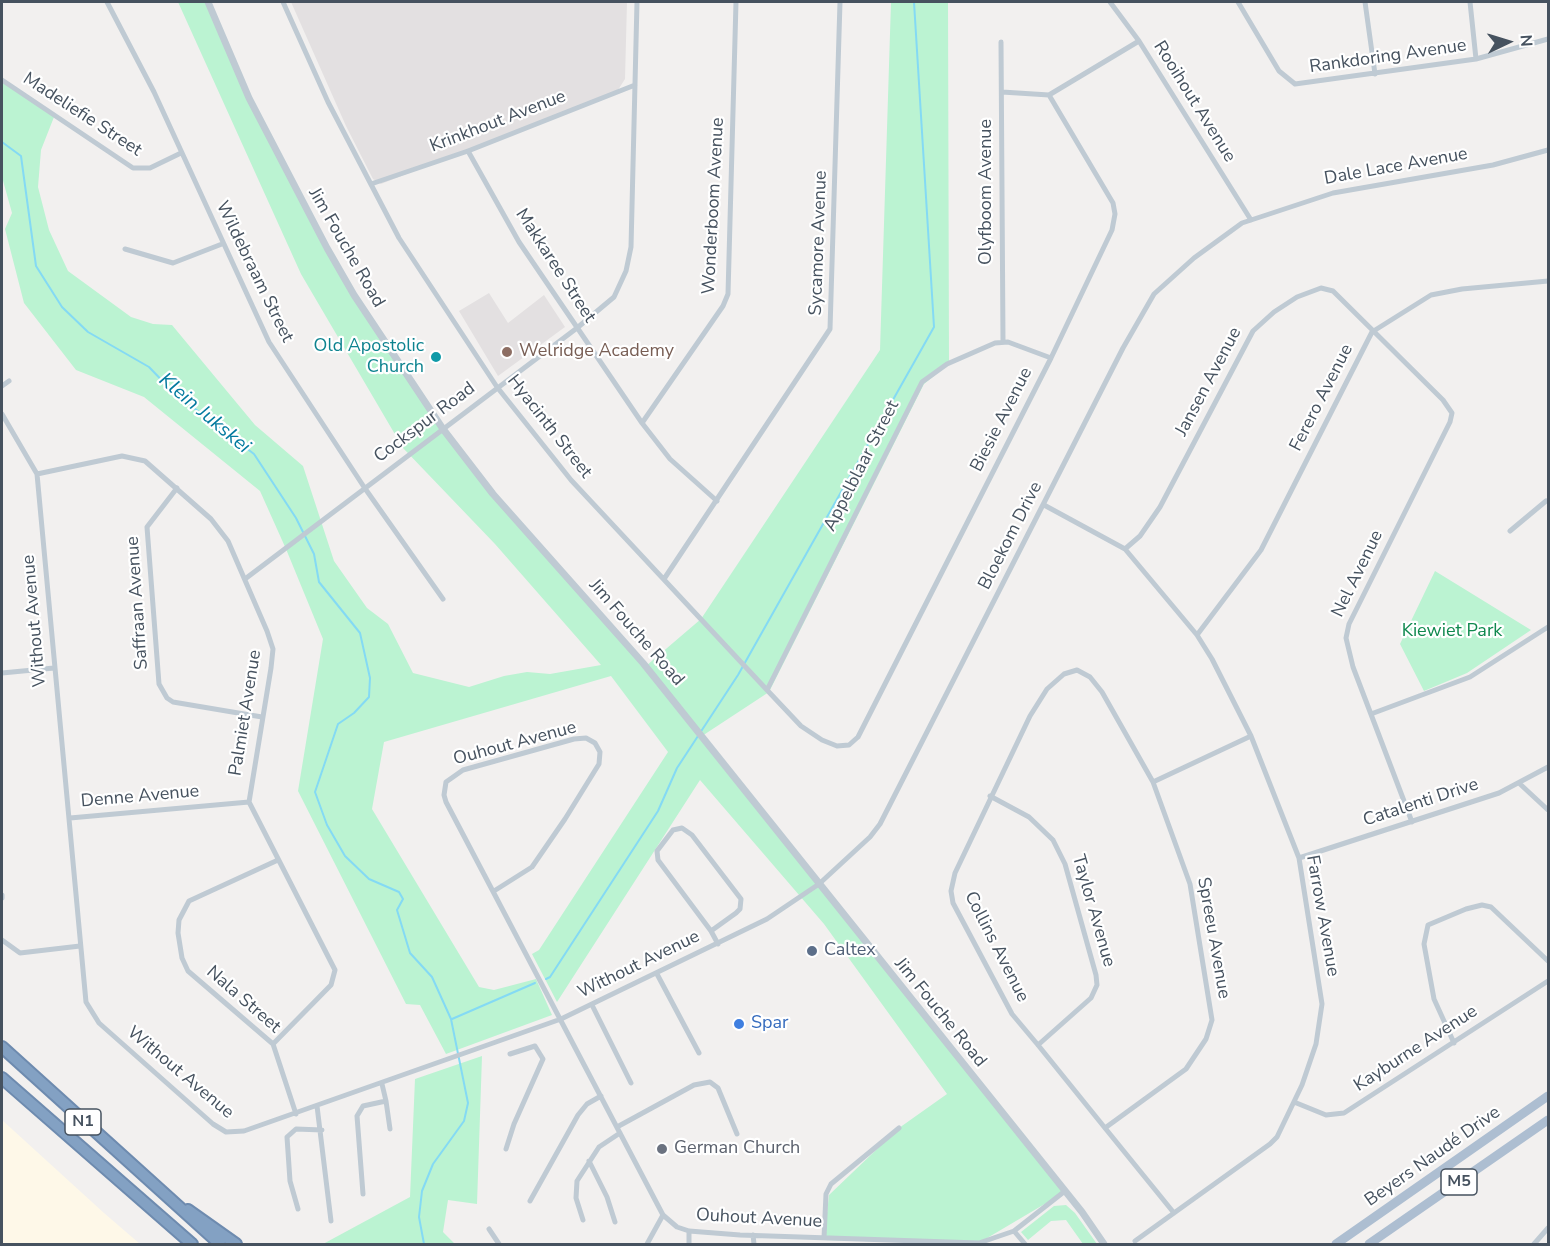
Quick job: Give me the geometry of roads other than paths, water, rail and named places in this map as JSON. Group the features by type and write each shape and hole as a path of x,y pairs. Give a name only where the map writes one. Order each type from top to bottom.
{"highway":[{"name":"N1","path":"2,1047 219,1245"},
{"name":"N1","path":"2,1078 192,1245"},
{"path":"165,1196 203,1220 236,1245"},
{"path":"147,1204 184,1245"}],"main road":[{"name":"Beyers Naudé Drive","path":"1336,1245 1548,1096"},
{"name":"Beyers Naudé Drive","path":"1369,1245 1548,1120"}],"street":[{"name":"Wildebraam Street","path":"107,2 154,92 269,342 364,487 443,599"},
{"name":"Jim Fouche Road","path":"208,2 249,98 327,248 354,295 443,429 493,494 619,634 697,728 1065,1191 1104,1245"},
{"name":"Hyacinth Street","path":"283,2 313,72 410,255 497,387 571,480 747,669 801,726 822,740 837,746"},
{"name":"Cockspur Road","path":"245,579 577,328 614,297 630,258 637,2"},
{"name":"Wonderboom Avenue","path":"642,423 723,306 728,294 736,2"},
{"name":"Sycamore Avenue","path":"664,579 830,329 840,2"},
{"name":"Rooihout Avenue","path":"1110,2 1139,41 1251,220"},
{"name":"Rankdoring Avenue","path":"1238,2 1279,71 1290,82 1305,84 1476,59 1548,39"},
{"path":"1365,2 1375,74"},
{"path":"1470,2 1476,59"},
{"path":"1002,92 1048,95 1139,41"},
{"name":"Olyfboom Avenue","path":"1001,42 1003,341"},
{"name":"Madeliefie Street","path":"2,80 133,168 150,168 182,153"},
{"name":"Krinkhout Avenue","path":"371,184 468,151 635,85"},
{"name":"Biesie Avenue","path":"837,746 849,745 858,737 1051,358 1112,230 1115,214 1105,190 1048,95"},
{"name":"Dale Lace Avenue","path":"1251,220 1348,189 1493,165 1548,150"},
{"name":"Makkaree Street","path":"468,151 519,242 642,423 675,464 717,501"},
{"name":"Bloekom Drive","path":"819,884 870,837 880,824 1138,319 1154,294 1218,239 1251,220"},
{"path":"125,249 173,263 222,244"},
{"name":"Ferero Avenue","path":"1197,635 1261,550 1372,332 1431,295 1462,289 1548,281"},
{"name":"Jansen Avenue","path":"1125,549 1140,536 1160,507 1244,343 1262,321 1290,300 1325,287 1333,291 1443,400 1452,414"},
{"path":"1003,341 1051,358"},
{"name":"Appelblaar Street","path":"767,690 919,386 947,364 987,345 1003,341"},
{"path":"2,386 9,381"},
{"name":"Without Avenue","path":"2,414 37,474 86,1002 99,1023 213,1124 232,1133 257,1128 529,1032 592,1005 767,919 819,884"},
{"name":"Nel Avenue","path":"1412,822 1346,646 1347,631 1452,414"},
{"name":"Palmiet Avenue","path":"37,474 90,461 129,456 145,461 220,530 228,540 245,579 273,649 249,802 335,970 331,985 273,1044"},
{"name":"Saffraan Avenue","path":"177,489 147,527 159,684 167,698 173,702 262,717"},
{"path":"1510,531 1547,502 1548,492"},
{"name":"Farrow Avenue","path":"1044,505 1125,549 1197,635 1251,736 1299,858 1322,1016 1316,1044 1294,1102 1282,1129 1270,1144 1135,1241"},
{"path":"1371,714 1470,677 1548,627"},
{"path":"2,673 54,668"},
{"name":"Spreeu Avenue","path":"1071,671 1083,672 1102,692 1153,782 1190,884 1212,1020 1206,1039 1186,1068 1105,1128"},
{"name":"Collins Avenue","path":"1071,671 1058,678 1038,701 990,796 955,873 951,891 953,903 1004,1002 1174,1213"},
{"path":"1153,782 1251,736"},
{"name":"Ouhout Avenue","path":"494,891 532,867 558,829 599,764 600,752 595,742 586,738 574,739 463,770 446,782 446,802 663,1215 677,1227 689,1232 827,1240 979,1244 1014,1231 1065,1191"},
{"name":"Catalenti Drive","path":"1299,858 1520,784 1548,767"},
{"path":"1520,784 1548,810"},
{"name":"Taylor Avenue","path":"990,796 1029,817 1053,840 1065,864 1096,975 1097,985 1091,998 1038,1045"},
{"name":"Denne Avenue","path":"70,818 249,802"},
{"path":"711,931 740,909 741,899 692,835 682,828 673,830 657,851 658,860 711,931 718,944"},
{"name":"Nala Street","path":"278,860 189,901 179,920 178,933 182,958 188,971 199,983 273,1044 296,1114"},
{"path":"1454,1043 1434,999 1424,944 1428,925 1466,909 1482,905 1491,907 1548,961"},
{"path":"2,940 20,953 80,946"},
{"path":"657,974 699,1053"},
{"name":"Kayburne Avenue","path":"1294,1102 1326,1115 1344,1113 1548,981"},
{"path":"592,1005 631,1083"},
{"path":"506,1149 513,1124 543,1059 529,1032"},
{"path":"510,1054 535,1046"},
{"path":"583,1220 575,1186 589,1161 604,1142 619,1130 705,1081 718,1088 737,1134"},
{"path":"382,1084 390,1129"},
{"path":"530,1201 578,1115 587,1104 601,1096"},
{"path":"363,1194 357,1112 366,1105 386,1101"},
{"path":"317,1106 322,1130 331,1221"},
{"path":"827,1240 826,1194 831,1184 899,1128"},
{"path":"298,1209 290,1180 287,1137 296,1129 322,1130"},
{"path":"589,1161 615,1222"},
{"path":"647,1245 663,1215"},
{"path":"1534,1245 1548,1228"},
{"path":"489,1229 499,1245"},
{"path":"1014,1231 1025,1245"},
{"path":"689,1232 689,1245"},
{"path":"753,1235 754,1245"}],"waterway":[{"path":"546,979 550,977 658,811 677,768 738,675 934,327 914,2"},
{"name":"Klein Jukskei","path":"2,142 21,156 36,266 62,307 88,332 149,367 173,392 254,454 296,518 314,554 319,582 360,633 370,678 369,697 354,713 338,724 315,792 327,825 345,856 369,879 399,892 403,899 397,910 410,953 432,977 451,1019 468,1103 464,1121 433,1164 422,1191 419,1217 424,1244"},
{"path":"452,1019 535,983"}],"place":[{"name":"Welridge Academy","path":"507,352"},
{"name":"Old Apostolic Church","path":"436,357"},
{"name":"Caltex","path":"812,951"},
{"name":"Spar","path":"739,1024"},
{"name":"German Church","path":"662,1149"}],"park label":[{"name":"Kiewiet Park","path":"1452,632"}]}
